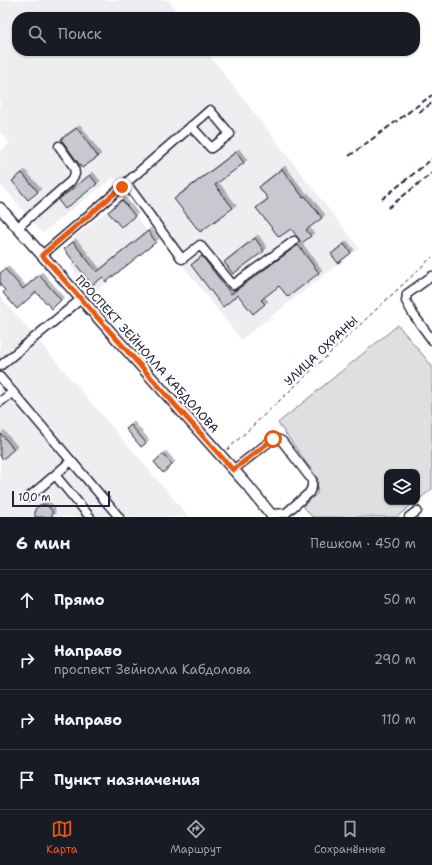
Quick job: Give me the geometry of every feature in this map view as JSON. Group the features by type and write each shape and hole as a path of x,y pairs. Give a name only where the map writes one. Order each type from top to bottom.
{"main road":[{"name":"ПРОСПЕКТ ЗЕЙНОЛЛА КАБДОЛОВА","path":"0,208 248,486 272,516"}],"street":[{"path":"42,255 126,183 191,126 210,110 230,134 211,148 191,126"},
{"path":"17,228 71,180 75,174 74,167 59,146"},
{"path":"126,183 182,258 200,246 233,285 294,241"},
{"path":"432,276 407,294 406,301 413,314 432,340"},
{"path":"0,366 81,299"},
{"path":"0,377 119,517"},
{"path":"0,402 12,392"},
{"path":"233,470 273,439 282,441 312,480 312,487 309,493 286,513 272,516"},
{"path":"29,497 71,461"},
{"path":"55,475 90,517"},
{"path":"409,517 417,511"}],"path":[{"name":"УЛИЦА ОХРАНЫ","path":"221,456 432,257"}],"shaded area":[{"path":"0,0 168,0 177,12 12,12 12,56 210,56 359,248 241,340 114,177 42,233 0,183 0,152 10,143 0,132"},
{"path":"122,199 156,242 92,294 70,266 74,262 64,249 73,242 73,238"},
{"path":"0,296 118,434 189,517 0,517"},
{"path":"398,325 432,366 432,489 420,499 420,469 384,469 384,505 411,505 397,517 312,517 303,506 317,494 318,479 278,423"}],"building":[{"path":"77,128 98,157 82,168 61,139"},
{"path":"236,152 244,163 215,185 233,208 200,232 174,199"},
{"path":"282,169 303,197 305,196 322,218 306,230 311,236 302,243 291,229 279,237 256,208 268,199 259,187"},
{"path":"22,173 38,192 28,200 12,181"},
{"path":"90,175 97,184 65,209 58,200"},
{"path":"122,200 135,216 121,227 108,212"},
{"path":"148,231 156,242 106,282 103,277 92,285 64,249 73,242 97,272"},
{"path":"255,238 264,251 233,274 224,262"},
{"path":"344,244 351,253 338,263 331,254"},
{"path":"298,245 319,273 288,297 279,286 261,300 265,304 253,314 238,295 223,307 191,265 202,256 231,294"},
{"path":"5,269 23,289 39,275 61,300 52,309 36,292 17,309 3,293 5,290 0,285 0,273"},
{"path":"131,425 146,443 141,447 126,429"},
{"path":"0,433 14,449 3,459 0,456"},
{"path":"163,454 172,465 163,473 154,462"},
{"path":"40,505 48,506 52,511 52,517 35,517 35,509"}],"railway":[{"path":"349,156 432,95"},
{"path":"419,112 432,103"},
{"path":"382,199 432,159"},
{"path":"388,208 432,173"}],"route":[{"path":"122,187 42,255 233,470 273,439"}]}
